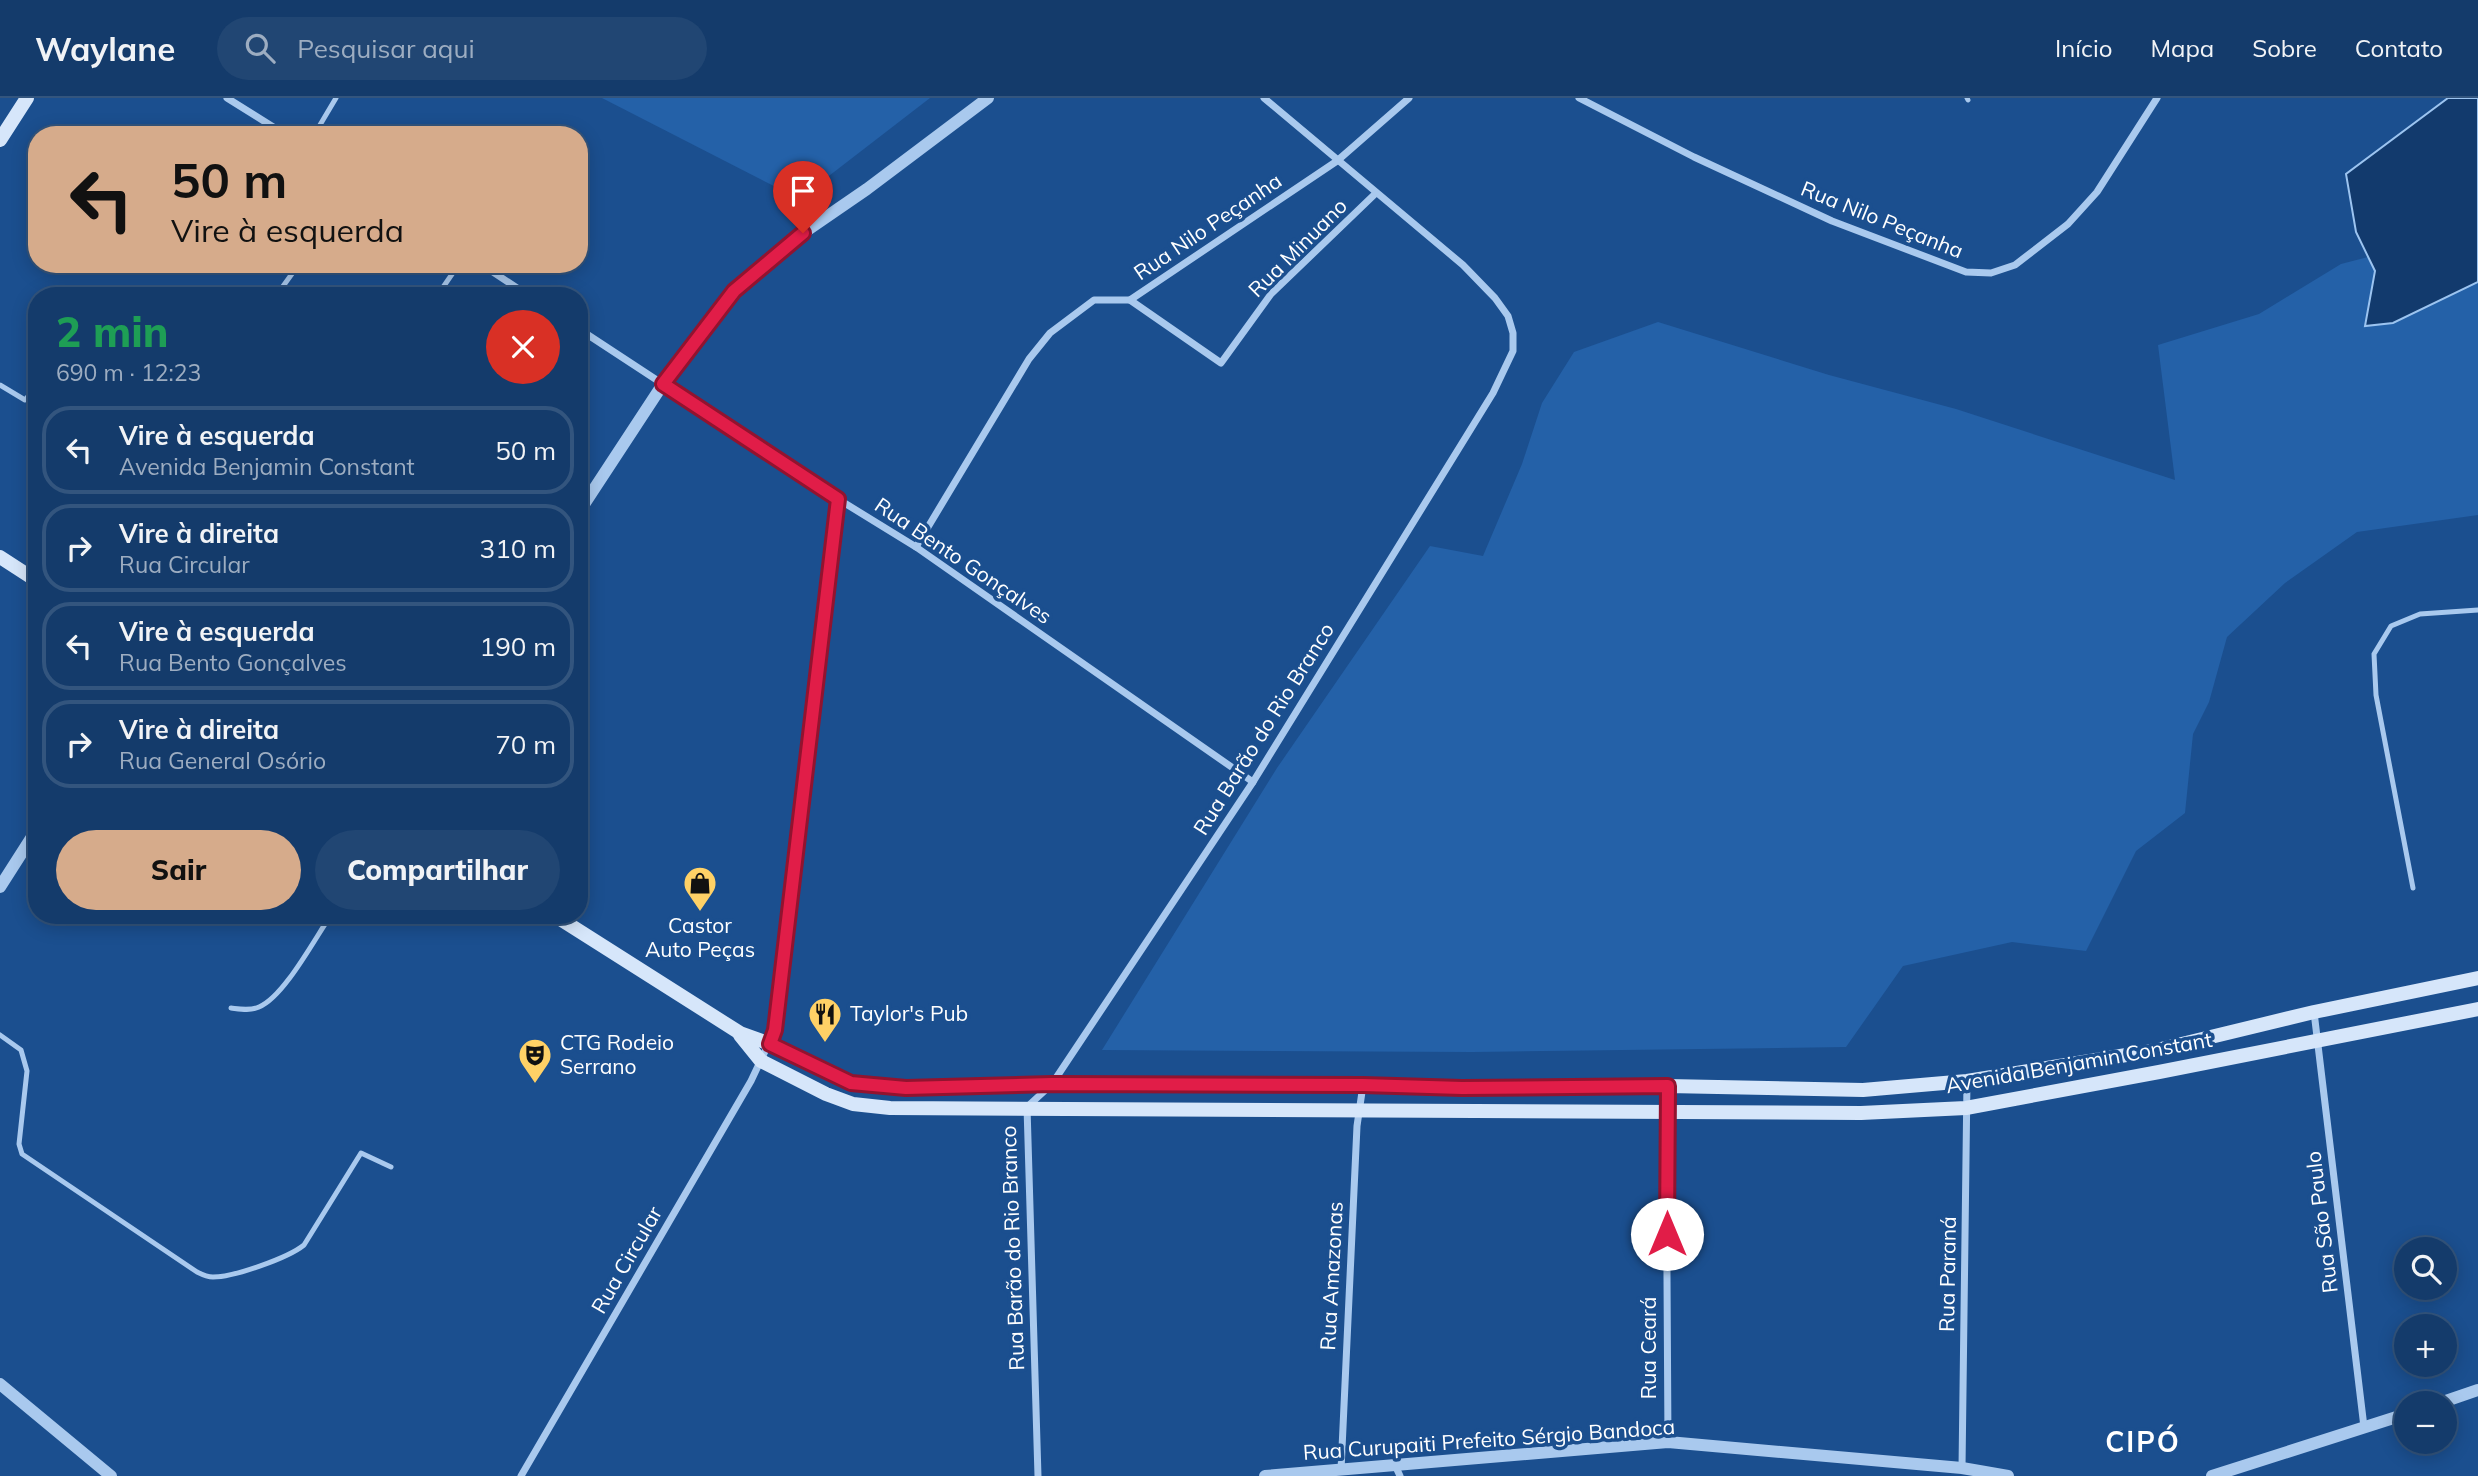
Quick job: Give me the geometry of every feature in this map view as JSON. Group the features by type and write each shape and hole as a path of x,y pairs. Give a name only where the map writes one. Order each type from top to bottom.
{"main road":[{"path":"0,139 27,98"},
{"path":"0,557 28,575"},
{"name":"Avenida Benjamin Constant","path":"568,924 740,1033 770,1044 851,1083 906,1088 1052,1084 1462,1088 1668,1086 1863,1090 1967,1081 2157,1050 2314,1012 2478,978"},
{"name":"Avenida Benjamin Constant","path":"740,1033 761,1060 826,1094 853,1104 890,1108 1861,1113 1966,1108 2159,1073 2478,1009"}],"street":[{"path":"227,98 272,126"},
{"path":"588,498 663,384 734,291 803,233 989,98"},
{"name":"Rua Barão do Rio Branco","path":"1038,1476 1027,1107 1052,1084 1253,782 1493,393 1513,351 1513,332 1508,316 1464,265 1336,161 1264,98"},
{"name":"Rua Nilo Peçanha","path":"916,547 1029,359 1050,333 1094,300 1130,300 1336,161 1409,98"},
{"name":"Rua Nilo Peçanha","path":"1579,98 1694,157 1832,221 1966,272 1991,273 2015,265 2068,225 2116,164 2157,98"},
{"name":"Rua Minuano","path":"1130,300 1221,363 1271,294 1376,193"},
{"path":"494,273 515,287"},
{"name":"Rua Bento Gonçalves","path":"588,335 916,547 1253,782"},
{"path":"770,1044 775,1030 838,499"},
{"path":"0,887 28,844"},
{"name":"Rua São Paulo","path":"2314,1012 2364,1427"},
{"name":"Rua Circular","path":"521,1476 770,1044"},
{"name":"Rua Paraná","path":"1962,1468 1967,1081"},
{"name":"Rua Amazonas","path":"1341,1470 1358,1110 1363,1085"},
{"name":"Rua Ceará","path":"1668,1086 1668,1442"},
{"path":"0,1384 111,1476"},
{"path":"2457,1397 2478,1390"},
{"path":"2212,1476 2394,1418"},
{"name":"Rua Curupaiti Prefeito Sérgio Bandoca","path":"1265,1476 1341,1470 1398,1470 1668,1442 1962,1468 2008,1476"}],"lane":[{"path":"319,126 336,98"},
{"path":"0,385 25,400 28,396"},
{"path":"2413,888 2378,706 2374,654 2391,626 2420,614 2478,610"},
{"path":"231,1008 244,1010 259,1007 269,1000 292,974 325,924"},
{"path":"0,1035 21,1050 27,1071 19,1144 22,1154 197,1272 210,1278 227,1276 293,1254 304,1245 361,1153 391,1167"}],"shaded area":[{"path":"602,98 930,98 799,199"},
{"path":"2448,98 2478,98 2478,282 2393,323 2365,326 2375,271 2356,232 2346,174"},
{"path":"2368,257 2375,271 2366,326 2393,323 2478,282 2478,515 2357,532 2285,583 2227,637 2209,702 2193,734 2185,813 2136,851 2086,951 2012,942 1903,966 1846,1047 1473,1052 1102,1050 1277,768 1430,546 1483,556 1522,464 1542,403 1574,352 1658,322 1829,375 1956,409 2175,480 2158,345 2259,314 2341,264"}],"place":[{"name":"Castor Auto Peças","path":"700,913"},
{"name":"Taylor's Pub","path":"825,1044"},
{"name":"CTG Rodeio Serrano","path":"535,1085"}],"district":[{"name":"CIPÓ","path":"2143,1442"}],"route":[{"path":"803,233 734,291 663,384 838,499 775,1030 770,1044 851,1083 906,1088 1052,1084 1462,1088 1668,1086 1667,1234"}]}
